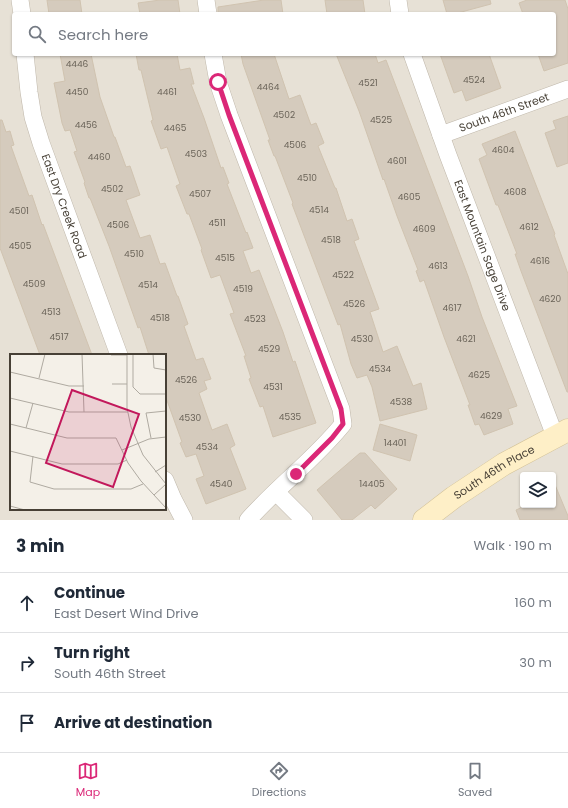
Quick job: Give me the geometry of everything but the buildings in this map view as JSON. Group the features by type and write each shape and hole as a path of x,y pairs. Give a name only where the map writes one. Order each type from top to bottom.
{"street":[{"path":"20,0 22,12"},
{"path":"206,0 208,12"},
{"path":"398,0 400,12"},
{"name":"East Dry Creek Road","path":"25,56 33,117 119,354"},
{"path":"213,56 218,82 229,115 341,409 343,424 332,438 248,520"},
{"name":"East Mountain Sage Drive","path":"413,56 441,135 562,433"},
{"name":"South 46th Street","path":"441,135 568,89"},
{"name":"South 46th Place","path":"424,520 454,497 504,464 562,433"},
{"path":"166,482 184,520"},
{"path":"276,492 304,520"}],"shaded area":[{"path":"0,0 568,0 568,520 0,520"}],"route":[{"path":"218,82 229,115 341,409 343,424 332,438 296,474"}]}
